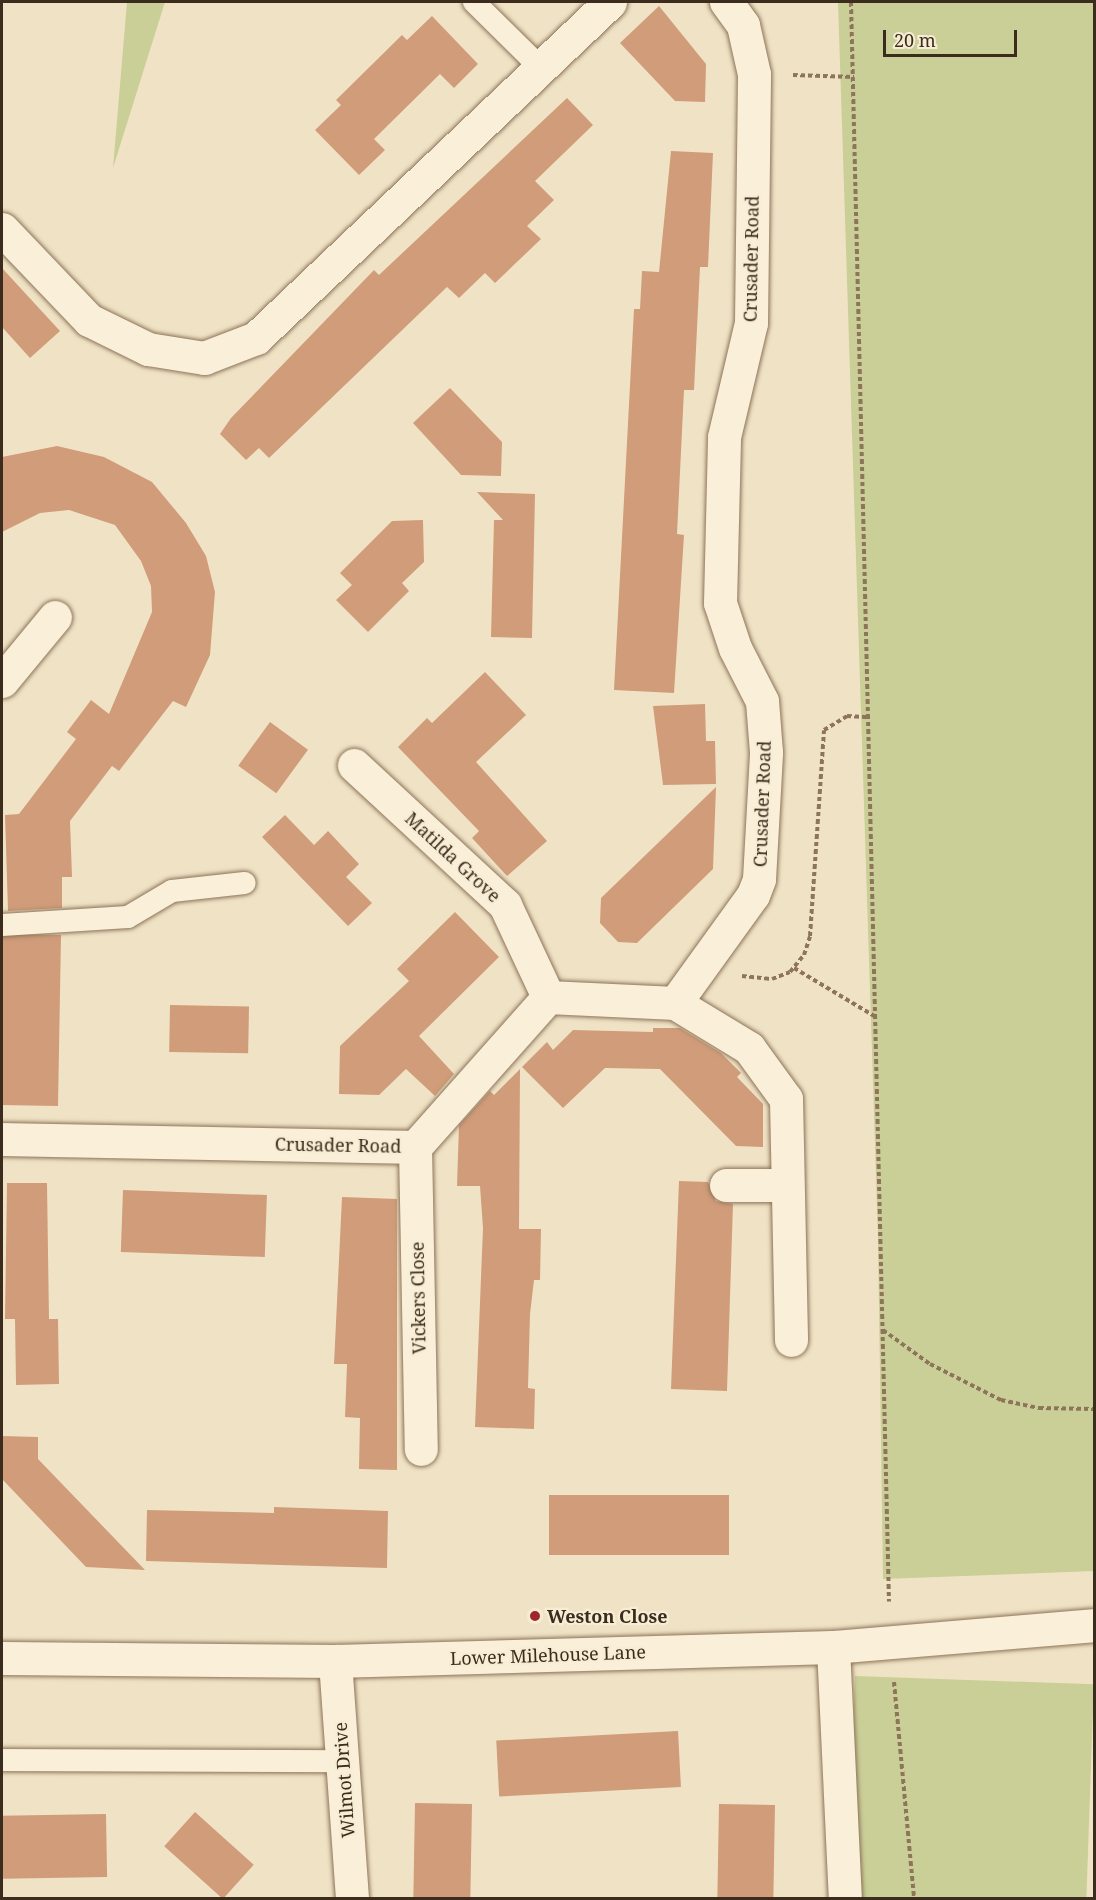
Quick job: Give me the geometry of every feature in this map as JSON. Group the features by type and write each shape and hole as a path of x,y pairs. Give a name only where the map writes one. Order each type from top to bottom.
{"street":[{"path":"2,229 89,320 148,349 204,358 256,338 543,70 610,2"},
{"name":"Crusader Road","path":"675,1003 753,895 759,879 766,752 762,701 735,648 720,603 724,437 751,323 754,74 742,25 726,2"},
{"path":"2,681 55,617"},
{"name":"Matilda Grove","path":"354,765 504,905 549,997"},
{"path":"549,997 675,1003 749,1048 786,1099 790,1340"},
{"name":"Crusader Road","path":"2,1139 415,1147 549,997"},
{"name":"Vickers Close","path":"415,1147 422,1449"},
{"path":"726,1185 787,1185"},
{"name":"Lower Milehouse Lane","path":"2,1658 335,1661 833,1647 1095,1624"},
{"path":"833,1647 844,1899"},
{"name":"Wilmot Drive","path":"335,1661 352,1899"}],"lane":[{"path":"474,2 543,70"},
{"path":"2,926 128,917 172,891 245,883"},
{"path":"2,1760 342,1761"}],"path":[{"path":"851,2 890,1643 914,1899"},
{"path":"754,74 854,77"},
{"path":"794,968 876,1017"},
{"path":"883,1329 930,1364 1000,1400 1039,1408 1095,1409"}],"green space":[{"path":"127,2 165,2 113,168"},
{"path":"838,2 1094,2 1094,1571 883,1579 878,1238"},
{"path":"855,1676 1094,1684 1086,1898 847,1898"}],"building":[{"path":"659,6 706,64 705,102 675,101 620,43"},
{"path":"432,16 478,64 454,88 440,74 374,139 385,150 359,175 315,130 341,105 336,100 402,35 407,40"},
{"path":"567,98 593,125 535,181 554,200 527,226 541,239 495,283 485,273 459,298 447,287 269,458 259,448 246,460 220,434 231,418 374,270 379,275"},
{"path":"671,151 713,153 708,267 700,267 694,390 684,390 677,534 684,535 674,693 614,690 634,309 640,309 642,271 659,272"},
{"path":"2,268 60,331 30,358 2,327"},
{"path":"450,388 502,442 501,476 461,475 413,423"},
{"path":"57,446 104,457 152,482 186,523 206,556 215,592 210,655 186,707 173,701 119,771 112,766 70,821 72,877 62,877 62,908 8,911 5,815 19,814 76,739 67,732 91,700 109,714 152,612 151,586 141,561 115,525 69,510 40,513 2,532 2,457"},
{"path":"477,492 535,494 532,638 491,637 494,520 503,520"},
{"path":"423,520 424,562 402,583 409,591 368,632 336,600 352,585 340,573 392,521"},
{"path":"485,672 526,715 476,762 547,841 507,876 472,838 479,831 398,747 427,718 432,723"},
{"path":"705,704 706,741 715,741 716,784 663,785 653,706"},
{"path":"270,722 308,750 276,793 238,766"},
{"path":"716,787 713,869 637,943 618,942 600,923 601,898"},
{"path":"285,815 314,845 328,831 359,864 346,877 372,903 348,926 262,837"},
{"path":"455,912 499,957 419,1036 454,1074 435,1096 406,1069 379,1095 339,1094 340,1046 409,981 397,969"},
{"path":"2,934 61,935 58,1106 2,1105"},
{"path":"170,1005 249,1006 248,1053 169,1052"},
{"path":"653,1028 680,1028 721,1053 741,1073 737,1077 763,1104 763,1147 736,1146 660,1069 605,1068 563,1108 522,1067 547,1042 553,1050 573,1030 653,1032"},
{"path":"520,1069 519,1229 541,1229 540,1280 534,1280 530,1314 528,1388 535,1389 534,1429 475,1427 483,1228 480,1186 457,1186 459,1125 490,1091 494,1095"},
{"path":"679,1181 708,1182 716,1201 733,1204 727,1391 671,1389"},
{"path":"7,1183 47,1183 49,1319 58,1319 59,1384 16,1385 15,1319 5,1319"},
{"path":"123,1190 267,1195 265,1257 121,1252"},
{"path":"342,1197 397,1199 397,1470 359,1469 360,1418 345,1417 347,1364 334,1364"},
{"path":"2,1436 38,1437 38,1459 145,1570 86,1567 2,1479"},
{"path":"549,1495 729,1495 729,1555 549,1555"},
{"path":"274,1507 388,1511 387,1568 146,1561 147,1510 274,1513"},
{"path":"678,1731 681,1787 499,1796 496,1741"},
{"path":"415,1803 472,1804 470,1898 413,1898"},
{"path":"719,1804 775,1805 773,1898 717,1898"},
{"path":"195,1812 254,1865 222,1898 164,1846"},
{"path":"106,1814 107,1877 3,1879 2,1816"}],"place":[{"name":"Weston Close","path":"535,1616"}]}
